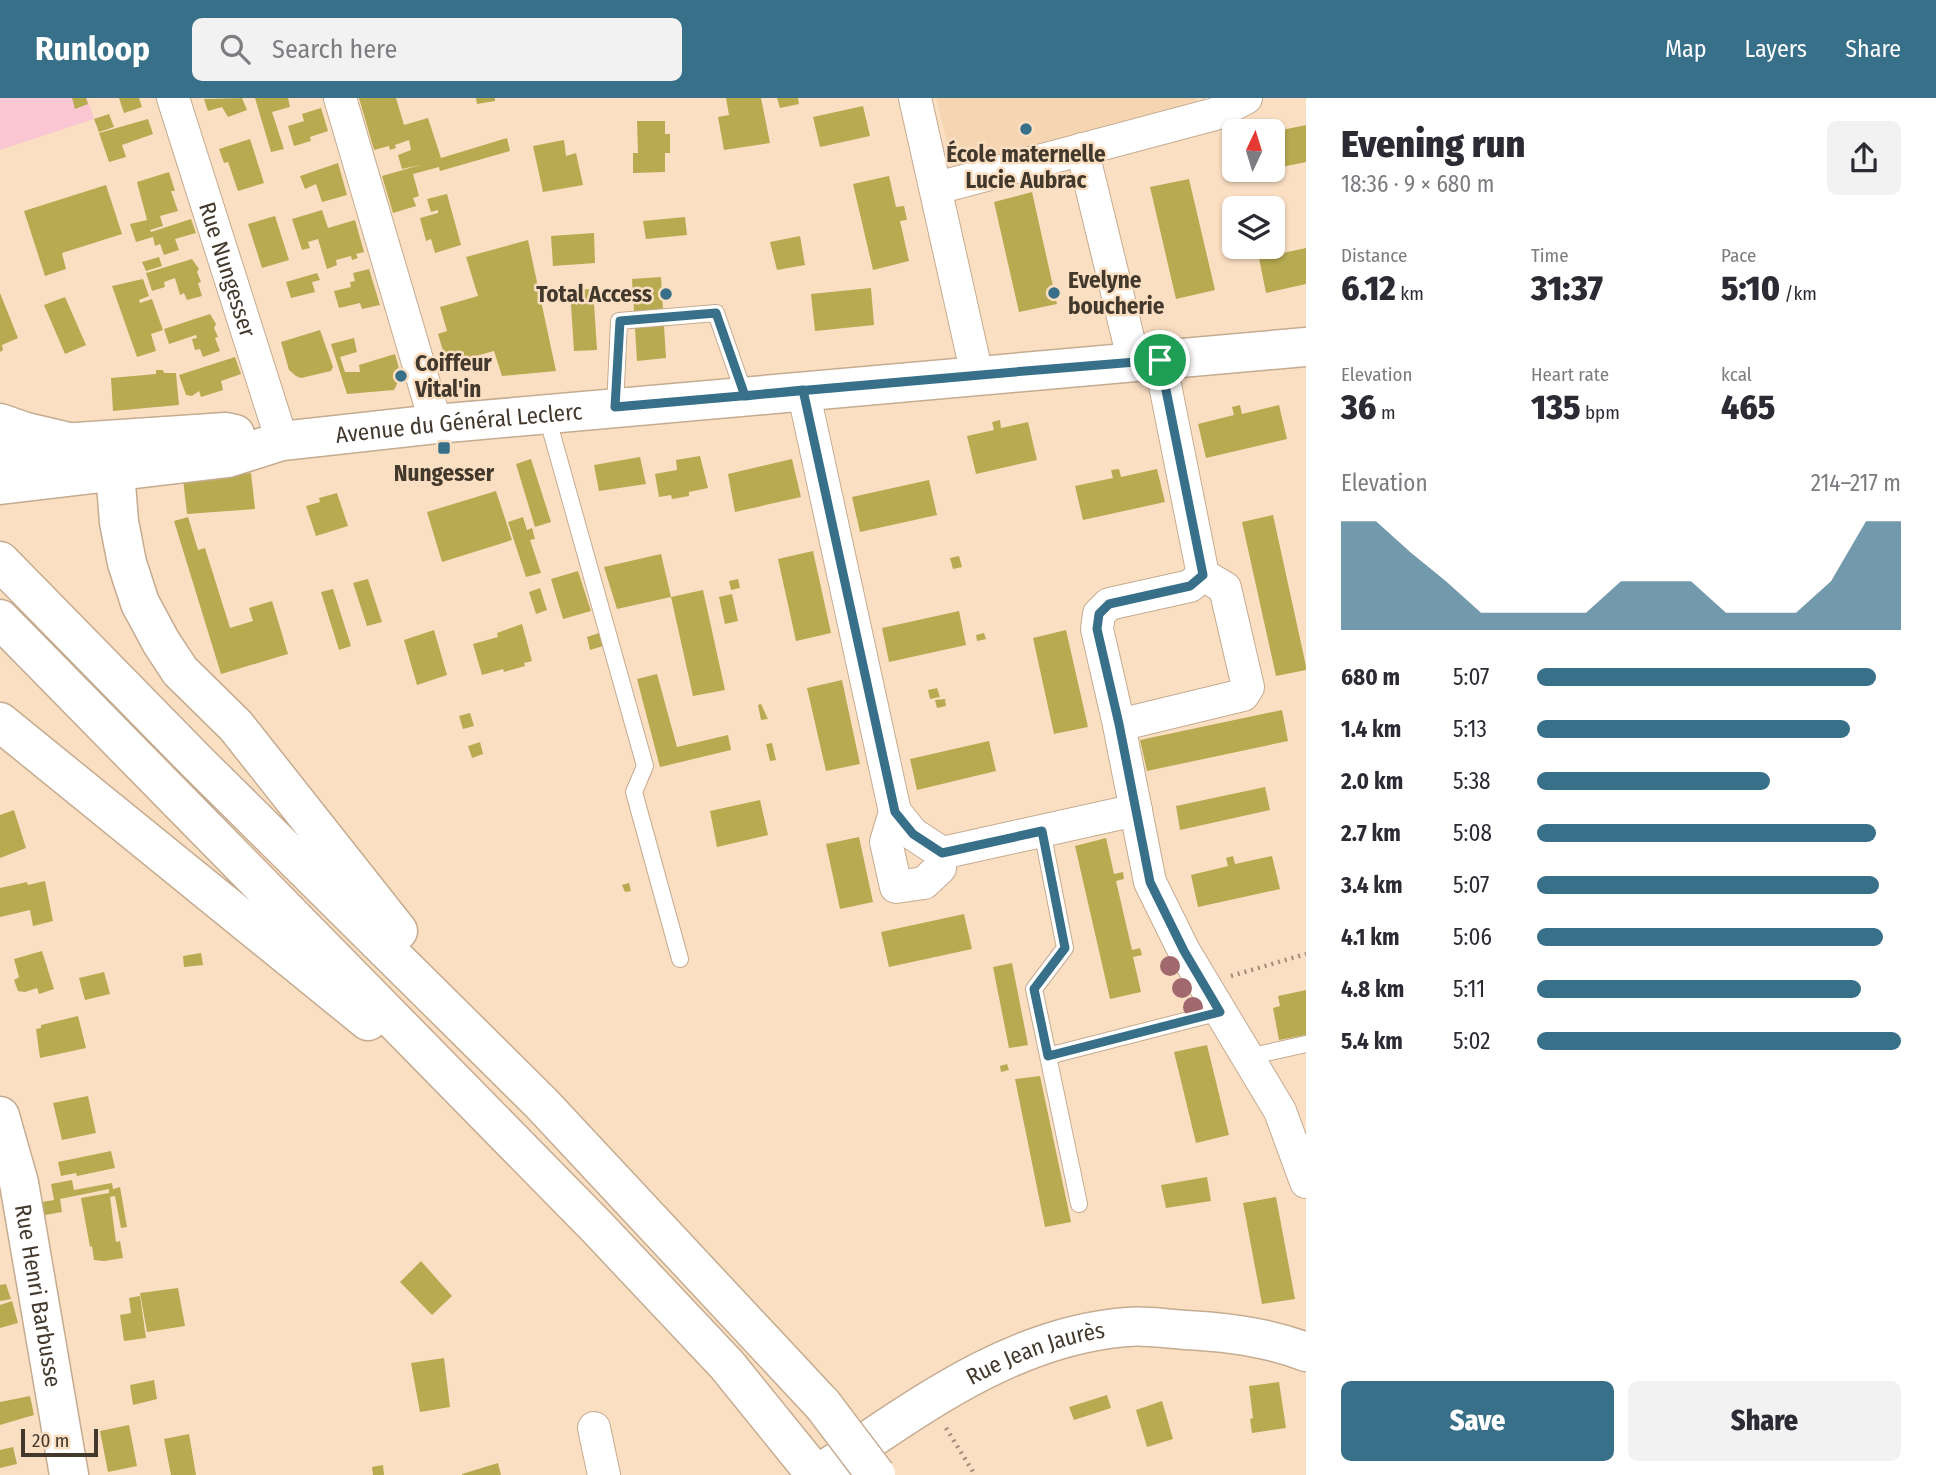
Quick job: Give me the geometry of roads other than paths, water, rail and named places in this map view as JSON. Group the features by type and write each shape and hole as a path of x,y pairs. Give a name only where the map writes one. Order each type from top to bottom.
{"main road":[{"name":"Avenue du Général Leclerc","path":"0,485 228,458 282,441 436,424 1306,347"},
{"path":"0,423 73,443 101,456 115,471 119,522 127,563 140,603 160,642 180,671 236,726 353,876 542,1104"},
{"name":"Avenue du Général Leclerc","path":"0,447 226,432 282,441"},
{"path":"0,561 197,762 542,1104 823,1405 876,1475"},
{"path":"0,619 597,1227 727,1364 816,1475"},
{"path":"0,722 254,927 321,985 478,1106"},
{"name":"Rue Henri Barbusse","path":"2,1133 22,1196 69,1475"},
{"name":"Rue Jean Jaurès","path":"816,1475 951,1386 1010,1357 1075,1335 1128,1326 1198,1330 1246,1336 1295,1348"}],"street":[{"name":"Rue Nungesser","path":"173,98 282,441"},
{"path":"340,98 436,424"},
{"path":"915,98 977,375"},
{"path":"937,188 1215,114 1246,98"},
{"path":"1082,149 1147,361 1203,575 1225,588 1248,687 1243,695 1119,724"},
{"path":"803,390 895,812 913,834 942,853 1136,810"},
{"path":"1203,575 1190,586 1109,604 1099,614 1097,629 1150,882 1203,984 1280,1111 1306,1182"},
{"path":"895,812 886,842 896,887 924,883 940,868 942,853"},
{"path":"594,1428 604,1475"}],"lane":[{"path":"615,407 620,321 716,313 745,396"},
{"path":"546,413 645,766 634,792 680,958"},
{"path":"1042,831 1065,948 1034,989 1079,1204"},
{"path":"1048,1056 1220,1012"},
{"path":"1248,1057 1306,1044"}],"place":[{"name":"École maternelle Lucie Aubrac","path":"1026,129"},
{"name":"Evelyne boucherie","path":"1054,293"},
{"name":"Total Access","path":"666,294"},
{"name":"Coiffeur Vital'in","path":"401,376"},
{"name":"Nungesser","path":"444,448"}]}
